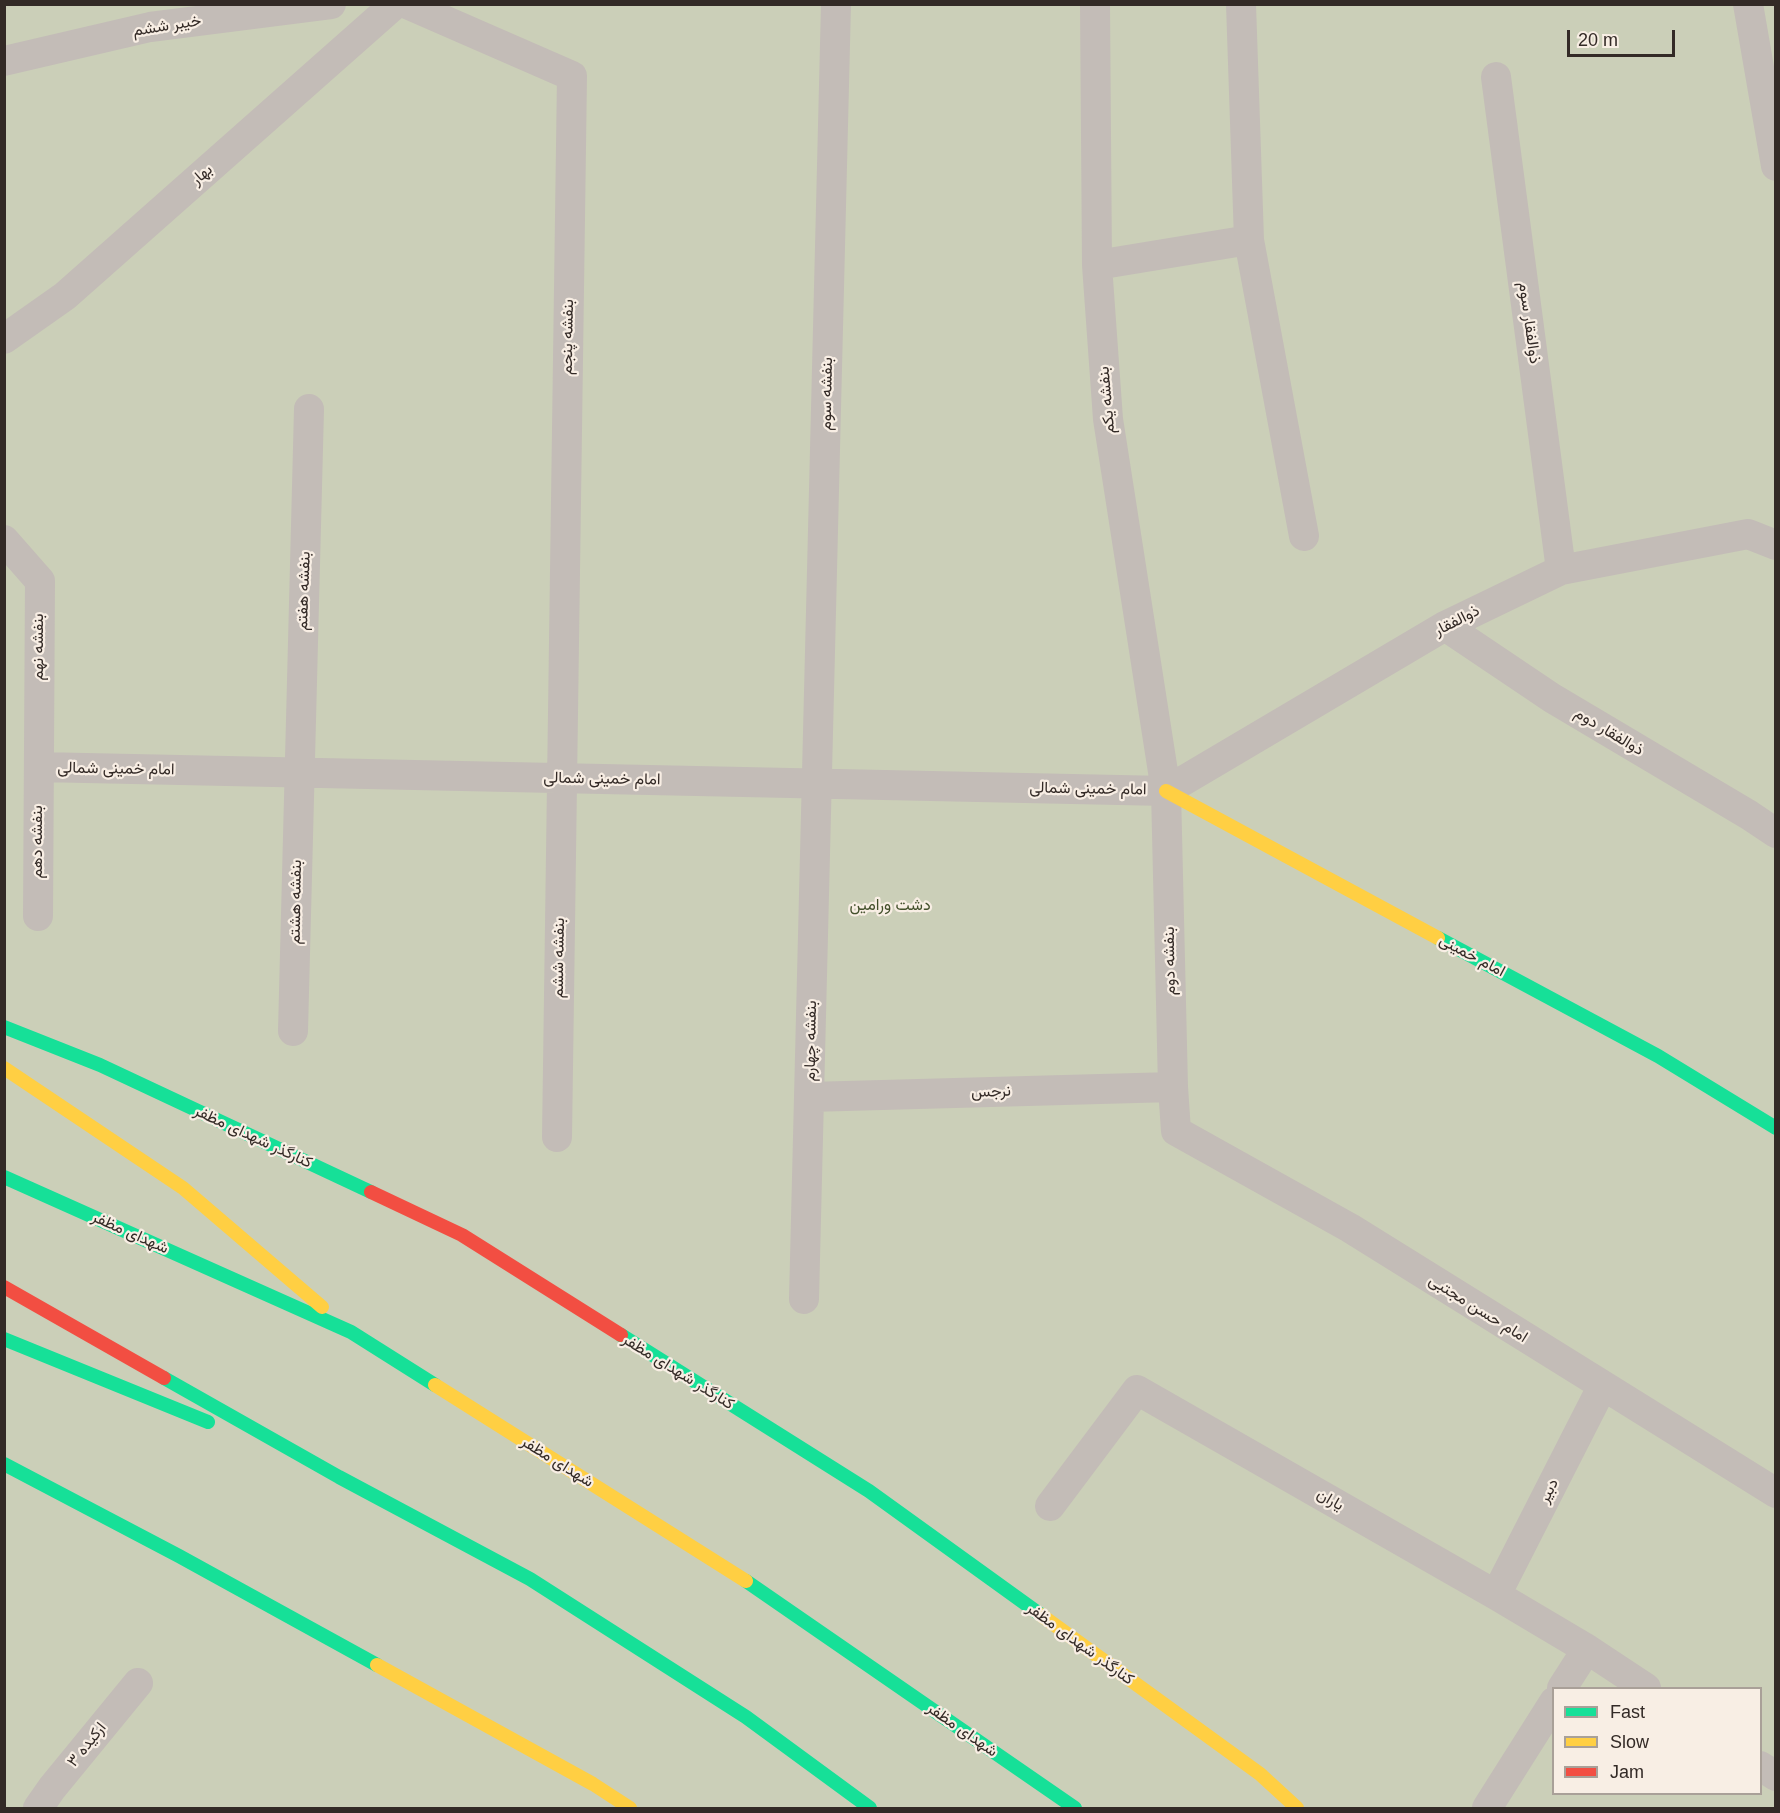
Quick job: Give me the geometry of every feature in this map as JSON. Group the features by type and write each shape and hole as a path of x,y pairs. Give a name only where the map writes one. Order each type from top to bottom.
{"main road":[{"name":"امام خمینی","path":"1166,791 1658,1056 1776,1128"},
{"name":"کنارگذر شهدای مظفر","path":"4,1027 100,1065 462,1235 869,1491 1260,1773 1298,1809"},
{"path":"4,1068 183,1188 351,1332"},
{"name":"شهدای مظفر","path":"4,1177 351,1332 742,1578 1075,1809"},
{"path":"4,1287 339,1477 530,1579 746,1717 870,1809"},
{"path":"4,1338 339,1477"},
{"path":"6,1469 240,1590 592,1784 630,1809"}],"street":[{"name":"خیبر ششم","path":"4,61 149,16 331,4"},
{"name":"بهار","path":"4,339 65,296 395,4"},
{"name":"بنفشه پنجم","path":"406,4 572,76 562,778"},
{"name":"بنفشه سوم","path":"817,783 836,4"},
{"name":"بنفشه یکم","path":"1095,4 1097,265 1108,419 1166,791"},
{"path":"1241,4 1249,240 1304,536"},
{"path":"1748,4 1776,166"},
{"name":"ذوالفقار سوم","path":"1496,77 1561,570"},
{"path":"1097,265 1249,240"},
{"name":"بنفشه هفتم","path":"299,773 309,409"},
{"name":"ذوالفقار","path":"1166,791 1445,626 1561,570 1748,534 1776,545"},
{"name":"بنفشه نهم","path":"4,540 40,581 39,767"},
{"name":"ذوالفقار دوم","path":"1445,626 1552,698 1776,833"},
{"name":"امام خمینی شمالی","path":"39,767 1166,791"},
{"name":"بنفشه دهم","path":"38,916 39,767"},
{"name":"بنفشه هشتم","path":"293,1031 299,773"},
{"name":"بنفشه ششم","path":"557,1137 562,778"},
{"name":"بنفشه چهارم","path":"804,1299 817,783"},
{"name":"بنفشه دوم","path":"1166,791 1176,1131"},
{"name":"نرجس","path":"809,1098 1173,1087"},
{"name":"امام حسن مجتبی","path":"1176,1131 1350,1228 1602,1387 1776,1493"},
{"name":"دبیر","path":"1496,1595 1602,1387"},
{"name":"یاران","path":"1050,1506 1137,1390 1496,1595 1587,1649 1643,1687"},
{"path":"1563,1687 1587,1649"},
{"name":"ارکیده ۳","path":"38,1809 52,1788 138,1683"},
{"path":"1487,1809 1552,1705"},
{"path":"1762,1767 1776,1776"}],"green space":[{"name":"دشت ورامین","path":"5,5 1775,5 1775,1808 5,1808"}],"traffic: fast":[{"path":"1438,938 1658,1056 1776,1128"},
{"path":"4,1027 100,1065 371,1192"},
{"path":"4,1177 351,1332 435,1385"},
{"path":"621,1335 869,1491 1041,1615"},
{"path":"4,1339 208,1422"},
{"path":"164,1378 339,1477 530,1579 746,1717 870,1808"},
{"path":"4,1464 179,1556 377,1665"},
{"path":"746,1581 1075,1808"}],"traffic: slow":[{"path":"1166,791 1438,938"},
{"path":"4,1068 183,1188 322,1307"},
{"path":"435,1385 746,1581"},
{"path":"1041,1615 1260,1774 1297,1808"},
{"path":"377,1665 593,1784 630,1808"}],"traffic: jam":[{"path":"371,1192 462,1235 621,1335"},
{"path":"4,1287 164,1378"}]}
